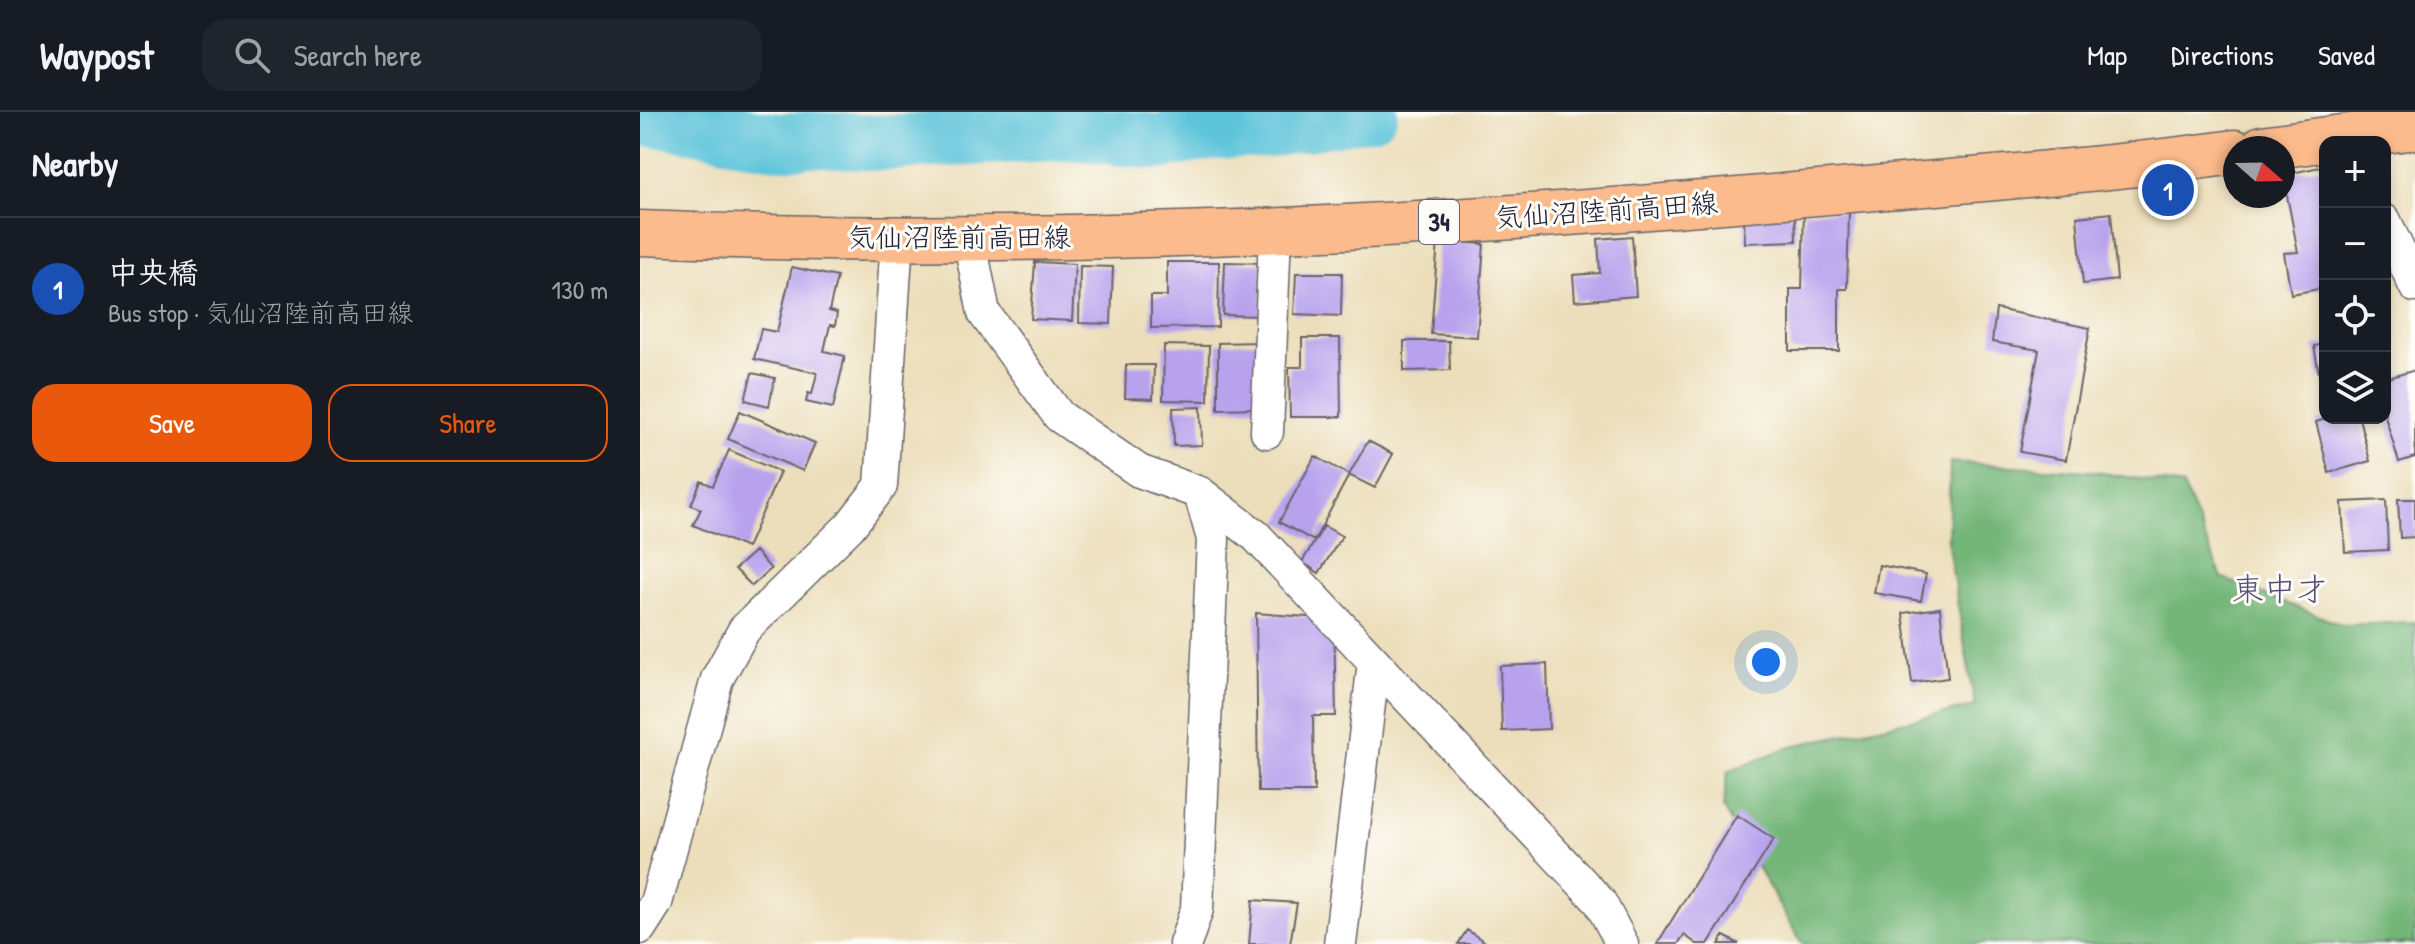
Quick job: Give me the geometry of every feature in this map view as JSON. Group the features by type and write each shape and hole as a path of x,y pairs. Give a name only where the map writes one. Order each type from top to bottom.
{"main road":[{"path":"2364,136 2415,127"},
{"path":"2295,145 2319,142"},
{"name":"気仙沼陸前高田線","path":"640,233 739,237 969,238 1275,233 1634,209 2223,153"}],"street":[{"path":"1267,432 1275,233"},
{"path":"2391,234 2415,286"},
{"path":"640,928 656,903 717,679 744,630 850,526 881,486 897,238"},
{"path":"969,238 984,313 1059,416 1139,471 1200,493 1256,536 1600,902 1622,944"},
{"path":"1185,944 1197,909 1213,539 1200,493"},
{"path":"1340,944 1374,662"}],"green space":[{"path":"1950,462 2090,471 2183,486 2222,578 2342,625 2415,622 2415,944 1802,944 1723,808 1728,771 1792,746 1975,706 1948,546"}],"building":[{"path":"2319,167 2319,289 2291,294 2284,253 2298,252 2289,208 2295,208 2295,172"},
{"path":"1804,211 1849,212 1847,289 1839,289 1839,351 1790,351 1790,289 1802,289"},
{"path":"2111,213 2117,280 2083,284 2077,217"},
{"path":"1795,214 1796,241 1745,243 1744,216"},
{"path":"1632,236 1636,296 1575,301 1573,275 1600,273 1598,239"},
{"path":"1438,241 1484,244 1477,337 1431,334"},
{"path":"1035,262 1075,264 1072,321 1031,319"},
{"path":"1167,262 1219,262 1218,327 1151,328 1151,296 1167,296"},
{"path":"1225,262 1263,263 1261,316 1223,315"},
{"path":"1080,266 1113,267 1111,324 1079,323"},
{"path":"792,267 837,277 829,311 837,313 835,326 830,325 824,351 845,356 833,408 806,402 808,393 812,394 817,373 754,359 761,329 777,332"},
{"path":"1296,273 1342,273 1341,316 1294,314"},
{"path":"1996,309 2090,328 2066,460 2020,452 2039,350 1992,342"},
{"path":"1302,338 1340,338 1341,417 1290,417 1289,367 1302,367"},
{"path":"1404,341 1449,341 1450,370 1404,371"},
{"path":"1259,342 1259,408 1218,409 1218,343"},
{"path":"1164,345 1209,346 1208,401 1163,400"},
{"path":"2319,345 2319,374 2314,346"},
{"path":"1126,365 1154,365 1153,399 1125,398"},
{"path":"2415,370 2415,457 2399,462 2387,424 2391,424 2391,377"},
{"path":"752,373 775,378 769,406 745,400"},
{"path":"1201,407 1202,445 1174,446 1173,408"},
{"path":"740,411 815,443 803,471 728,439"},
{"path":"2316,422 2361,424 2370,461 2329,473"},
{"path":"1368,441 1393,454 1375,488 1349,475"},
{"path":"729,450 780,472 747,548 693,525 701,509 691,505 701,481 713,486"},
{"path":"1315,456 1349,475 1314,541 1279,522"},
{"path":"2398,499 2415,499 2415,537 2400,538"},
{"path":"2386,500 2388,550 2345,552 2342,502"},
{"path":"1324,526 1342,536 1319,573 1302,562"},
{"path":"755,551 771,569 752,586 735,569"},
{"path":"1879,565 1926,574 1921,601 1874,593"},
{"path":"1940,608 1948,678 1912,683 1903,613"},
{"path":"1256,613 1334,619 1336,716 1313,716 1314,792 1258,792"},
{"path":"1547,664 1549,729 1502,731 1500,666"},
{"path":"1737,815 1774,839 1708,944 1697,944 1684,935 1678,944 1657,944"},
{"path":"1253,900 1297,903 1290,944 1249,944"},
{"path":"1467,930 1488,944 1458,944"},
{"path":"1724,936 1739,944 1719,944"}],"waterway":[{"path":"640,117 782,141 808,139 880,143 1073,132 1157,142 1213,132 1268,130 1370,112"}],"place":[{"name":"中央橋","path":"2168,190"}],"district":[{"name":"東中才","path":"2280,589"}]}
